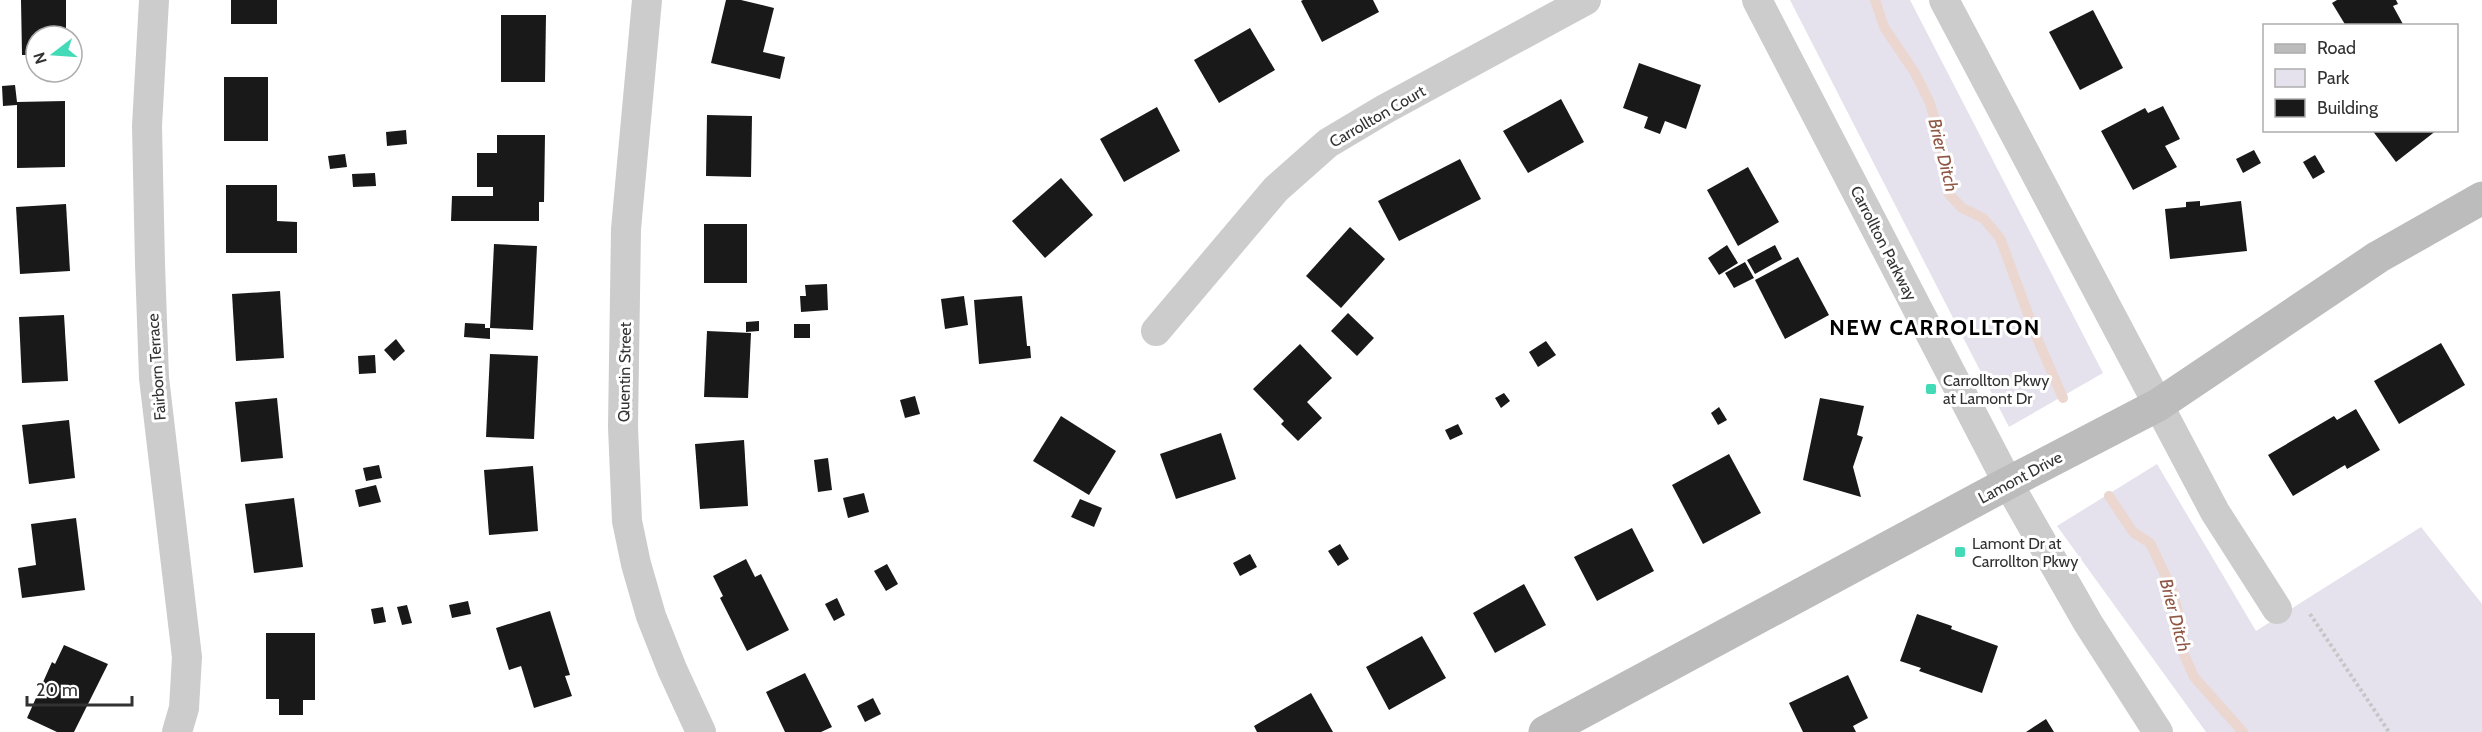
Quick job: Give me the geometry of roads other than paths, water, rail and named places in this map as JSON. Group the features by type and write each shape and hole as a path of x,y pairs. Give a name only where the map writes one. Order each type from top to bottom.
{"street":[{"name":"Fairborn Terrace","path":"154,0 147,126 154,378 187,657 183,708 177,732"},
{"name":"Quentin Street","path":"647,0 626,229 623,427 627,520 636,564 651,616 701,732"},
{"name":"Carrollton Court","path":"1156,331 1276,189 1328,143 1384,109 1586,0"},
{"name":"Carrollton Parkway","path":"1757,0 2008,483 2088,623 2158,732"},
{"path":"1944,0 2215,512 2277,609"},
{"name":"Lamont Drive","path":"1545,732 2158,405 2378,257 2482,198"}],"waterway":[{"name":"Brier Ditch","path":"1875,0 1884,27 1915,73 1929,101 1941,138 1949,194 1962,208 1983,218 2000,238 2037,338 2063,398"},
{"name":"Brier Ditch","path":"2109,496 2133,532 2150,543 2172,589 2180,620 2183,652 2194,677 2243,732"}],"place":[{"name":"Carrollton Pkwy at Lamont Dr","path":"1931,389"},
{"name":"Lamont Dr at Carrollton Pkwy","path":"1960,552"}],"district":[{"name":"NEW CARROLLTON","path":"1935,327"}]}
